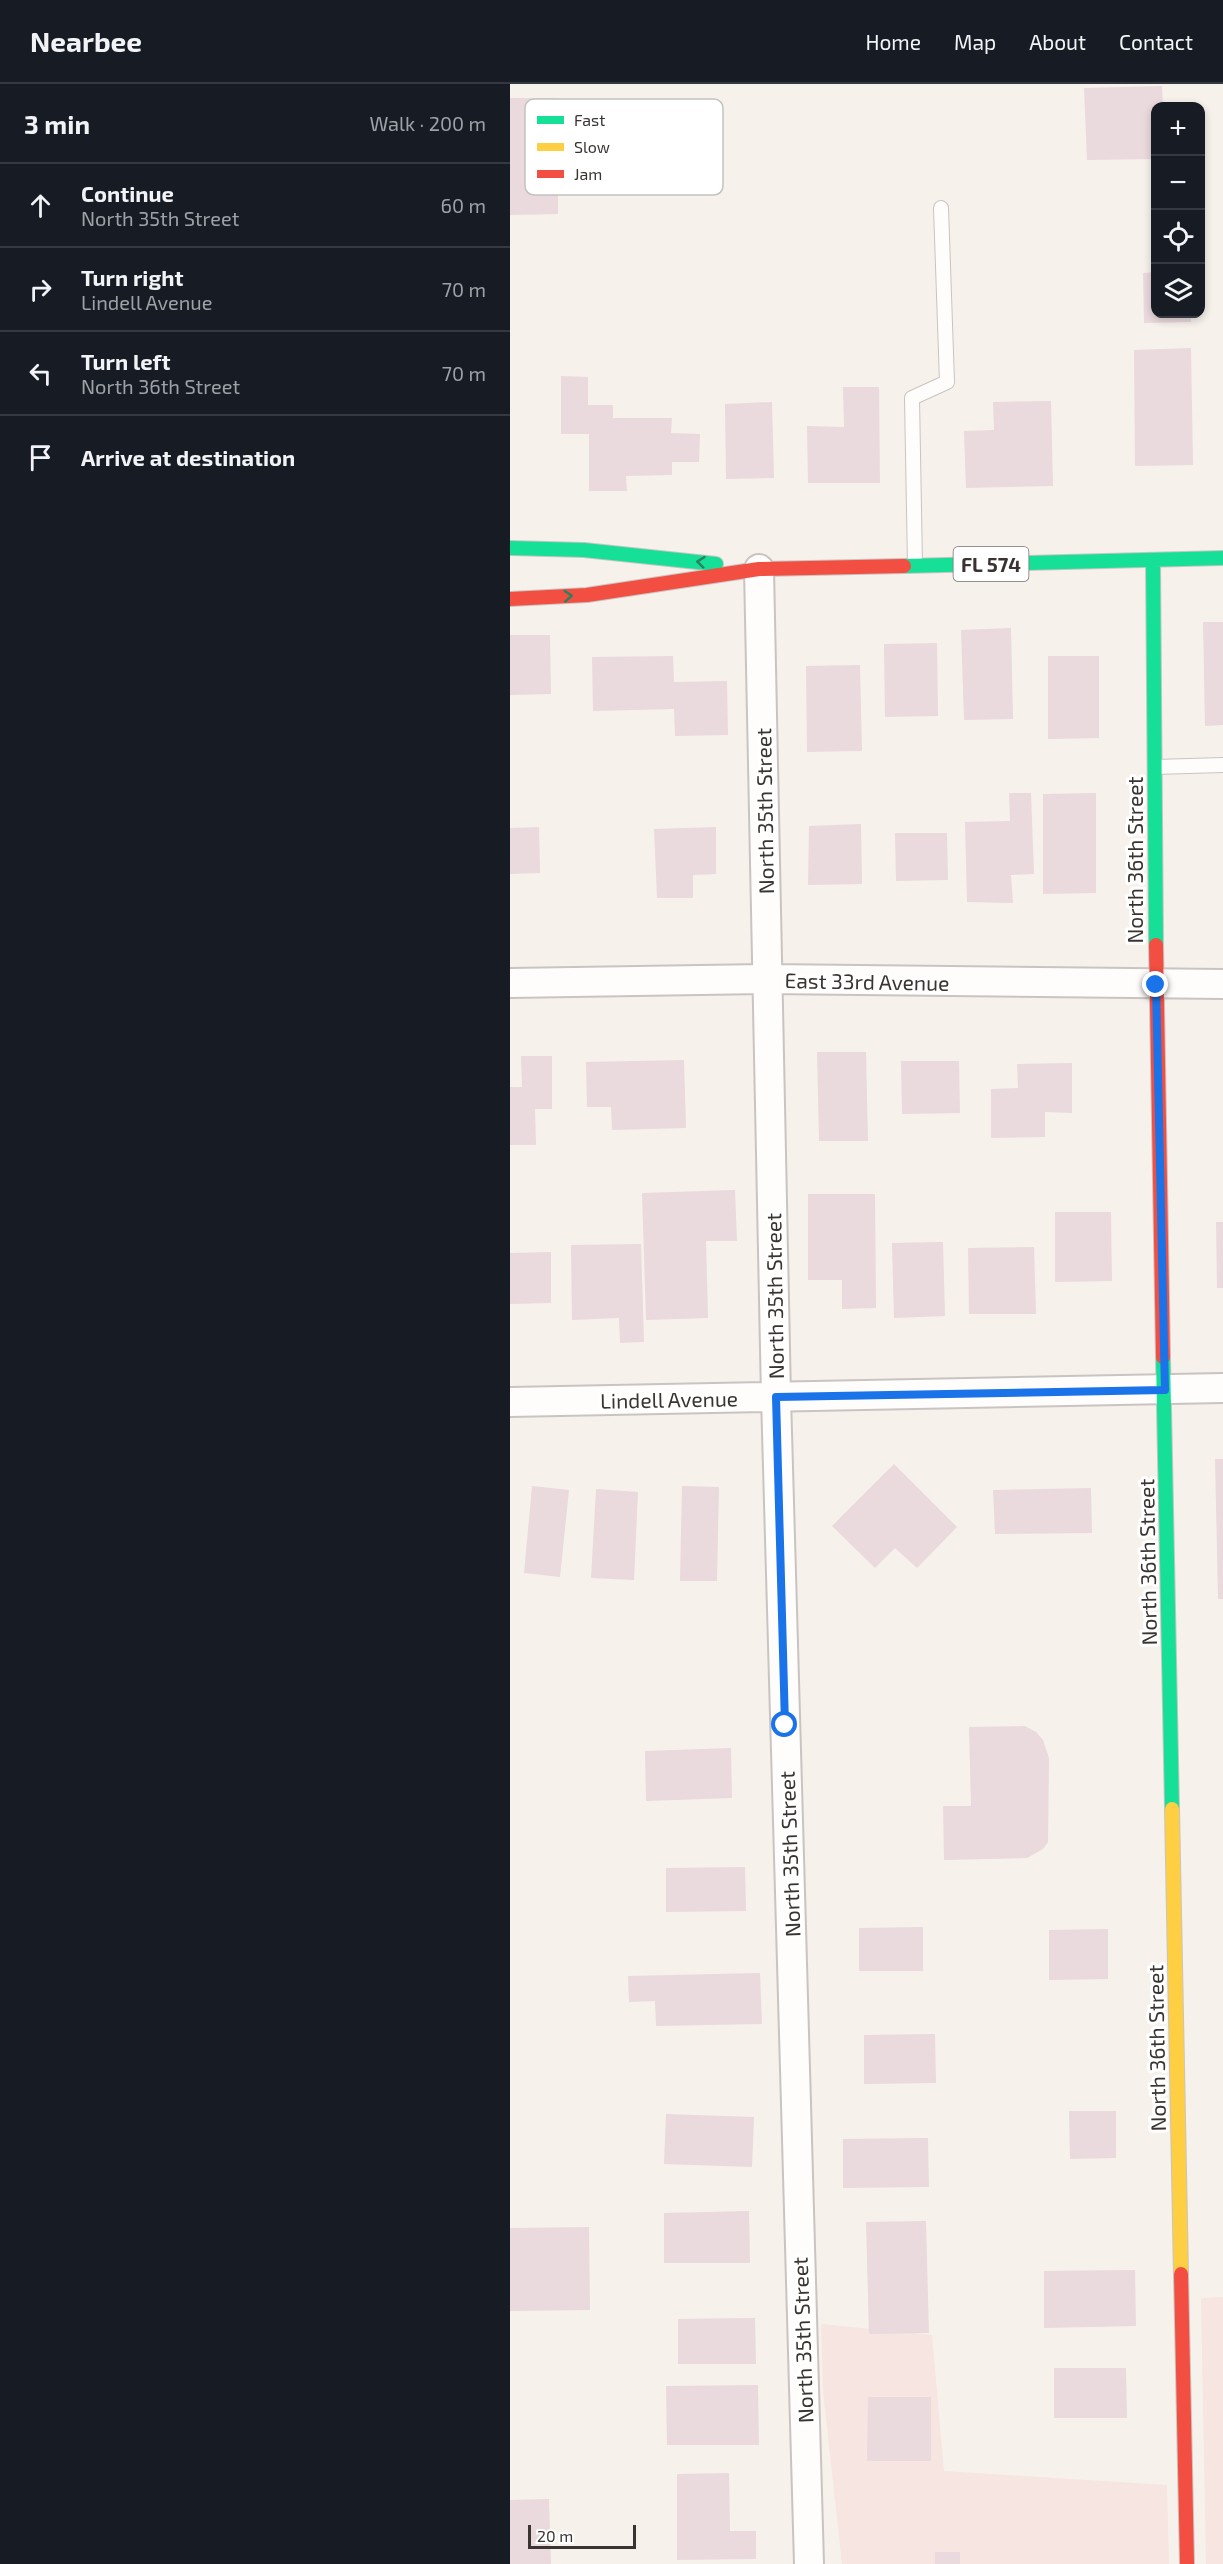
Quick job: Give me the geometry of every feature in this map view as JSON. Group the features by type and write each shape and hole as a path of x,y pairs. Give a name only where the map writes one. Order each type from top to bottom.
{"street":[{"name":"FL 574","path":"510,548 584,549 759,569"},
{"name":"FL 574","path":"510,599 588,595 759,569 1223,558"},
{"name":"North 36th Street","path":"1153,560 1156,985 1187,2564"},
{"name":"North 35th Street","path":"759,569 776,1397 809,2564"},
{"name":"East 33rd Avenue","path":"510,983 768,980 1223,984"},
{"name":"Lindell Avenue","path":"510,1402 1223,1388"}],"lane":[{"path":"915,565 912,398 947,382 941,208"},
{"path":"1155,767 1223,765"}],"shaded area":[{"path":"1223,2297 1223,2564 1206,2564 1201,2298"},
{"path":"821,2324 932,2335 944,2471 1167,2485 1169,2564 842,2564 823,2391"}],"building":[{"path":"1162,86 1163,102 1151,102 1151,159 1087,160 1084,88"},
{"path":"510,98 558,98 525,99 525,195 558,195 558,214 510,215"},
{"path":"1151,272 1151,318 1191,318 1191,322 1144,323 1143,273"},
{"path":"1191,348 1193,465 1135,466 1134,350"},
{"path":"561,376 588,377 588,405 613,405 613,418 672,418 671,433 700,434 699,462 672,462 672,475 626,476 627,491 589,491 589,434 561,434"},
{"path":"843,387 879,387 880,483 808,483 807,426 844,427"},
{"path":"1051,401 1053,486 966,488 964,431 994,430 993,402"},
{"path":"772,402 774,478 726,479 725,404"},
{"path":"1203,622 1223,622 1223,725 1205,726"},
{"path":"1011,628 1013,719 964,720 961,630"},
{"path":"510,635 550,635 551,694 510,695"},
{"path":"937,643 938,716 885,717 884,644"},
{"path":"673,656 674,682 727,681 728,735 675,736 674,709 593,711 592,657"},
{"path":"1048,656 1099,656 1099,738 1048,739"},
{"path":"860,665 862,751 807,752 806,666"},
{"path":"1009,793 1031,793 1034,874 1011,875 1013,903 967,902 965,822 1010,821"},
{"path":"1096,793 1096,893 1043,894 1043,794"},
{"path":"861,824 862,884 808,885 809,826"},
{"path":"539,827 540,873 510,874 510,828"},
{"path":"716,827 716,874 693,875 693,898 657,898 654,829"},
{"path":"895,833 947,833 948,880 896,881"},
{"path":"817,1052 866,1052 868,1141 819,1141"},
{"path":"521,1056 552,1056 552,1109 535,1109 536,1145 510,1145 510,1087 522,1087"},
{"path":"684,1060 686,1128 612,1130 611,1107 587,1107 586,1062"},
{"path":"901,1061 959,1061 960,1113 902,1114"},
{"path":"1072,1063 1072,1113 1045,1112 1045,1137 991,1138 991,1089 1018,1088 1017,1064"},
{"path":"735,1190 737,1241 706,1241 708,1318 646,1320 642,1193"},
{"path":"808,1194 875,1194 876,1308 842,1309 842,1280 808,1280"},
{"path":"1055,1212 1111,1212 1112,1281 1055,1282"},
{"path":"1216,1222 1223,1222 1223,1288 1217,1288"},
{"path":"943,1242 945,1316 894,1318 892,1243"},
{"path":"641,1244 644,1342 620,1343 619,1318 572,1320 571,1245"},
{"path":"1034,1247 1036,1314 969,1314 968,1248"},
{"path":"551,1252 551,1303 510,1304 510,1253"},
{"path":"1215,1459 1223,1459 1223,1599 1218,1599"},
{"path":"894,1464 957,1527 917,1568 895,1548 875,1568 832,1526"},
{"path":"532,1486 569,1490 560,1577 524,1573"},
{"path":"682,1486 719,1487 717,1581 680,1581"},
{"path":"1091,1488 1092,1533 995,1534 993,1490"},
{"path":"596,1489 638,1492 634,1580 591,1578"},
{"path":"1025,1726 1036,1732 1043,1740 1049,1758 1048,1842 1043,1849 1027,1858 944,1860 943,1806 971,1806 969,1727"},
{"path":"731,1748 732,1798 646,1801 645,1751"},
{"path":"745,1867 746,1911 666,1912 666,1868"},
{"path":"923,1927 923,1971 859,1971 859,1928"},
{"path":"1108,1929 1108,1979 1049,1980 1049,1930"},
{"path":"760,1973 762,2024 656,2026 655,2001 629,2002 628,1976"},
{"path":"935,2034 936,2083 864,2084 864,2035"},
{"path":"1069,2111 1116,2111 1116,2158 1070,2159"},
{"path":"666,2114 754,2117 752,2167 664,2164"},
{"path":"928,2138 929,2187 843,2188 843,2139"},
{"path":"749,2211 750,2263 664,2263 664,2213"},
{"path":"926,2221 929,2333 869,2334 866,2222"},
{"path":"589,2227 590,2310 510,2311 510,2228"},
{"path":"1135,2270 1136,2326 1044,2328 1044,2271"},
{"path":"755,2318 756,2364 678,2364 678,2319"},
{"path":"1054,2368 1126,2368 1127,2418 1054,2418"},
{"path":"758,2385 759,2445 667,2445 666,2386"},
{"path":"868,2397 931,2397 931,2461 867,2461"},
{"path":"729,2473 730,2531 756,2531 756,2559 677,2560 677,2474"},
{"path":"549,2499 551,2564 510,2564 510,2500"},
{"path":"935,2552 960,2552 960,2564 935,2564"}],"traffic: fast":[{"path":"510,548 584,550 716,564"},
{"path":"904,566 1223,558"},
{"path":"1153,560 1156,945"},
{"path":"1163,1357 1172,1809"}],"traffic: slow":[{"path":"1172,1809 1181,2274"}],"traffic: jam":[{"path":"510,599 587,595 759,569 904,566"},
{"path":"1156,945 1163,1357"},
{"path":"1181,2274 1187,2564"}],"route":[{"path":"785,1725 776,1397 1165,1390 1156,985"}]}
